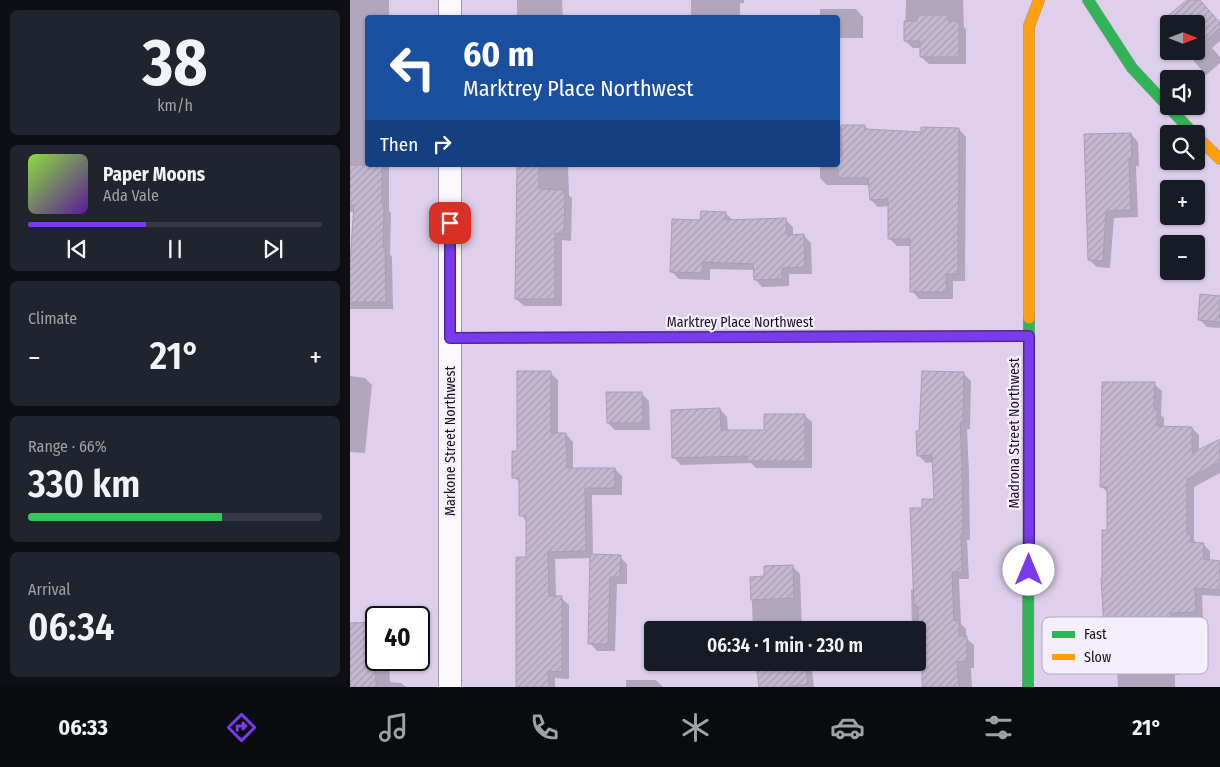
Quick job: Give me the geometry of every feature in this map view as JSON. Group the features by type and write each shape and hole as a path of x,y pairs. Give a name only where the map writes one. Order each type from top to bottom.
{"street":[{"path":"450,0 450,15"},
{"name":"Madrona Street Northwest","path":"1028,687 1029,26 1039,0"},
{"path":"1088,0 1132,68 1186,125"},
{"path":"1205,144 1220,158"},
{"name":"Markone Street Northwest","path":"450,167 450,687"},
{"name":"Marktrey Place Northwest","path":"450,338 1029,336"}],"building":[{"path":"1187,0 1200,0 1220,23 1220,28 1205,40 1205,15 1169,15"},
{"path":"917,15 948,15 948,21 959,21 959,57 920,57 920,41 904,41 904,21 917,21"},
{"path":"841,125 865,125 865,129 921,132 921,127 959,128 958,274 946,274 947,292 910,292 910,239 888,239 888,199 870,200 868,178 838,178 838,167 840,167 840,157 842,157"},
{"path":"1131,133 1132,159 1129,159 1131,210 1106,211 1103,261 1088,260 1084,134"},
{"path":"350,165 382,167 386,302 350,302 350,261 354,205 350,205"},
{"path":"517,167 539,167 539,189 565,190 564,234 555,233 555,299 515,299"},
{"path":"701,211 726,212 725,220 786,218 787,235 804,234 805,267 782,268 782,279 754,280 753,264 703,262 702,273 670,272 672,219 700,220"},
{"path":"1200,294 1220,296 1220,322 1198,320"},
{"path":"517,371 551,371 551,433 566,433 567,468 615,468 615,488 585,488 586,551 548,552 549,596 562,596 562,672 548,671 549,687 516,687 516,557 526,557 526,516 519,516 519,478 512,478 512,451 517,451"},
{"path":"922,371 964,372 963,422 960,422 963,533 961,533 962,572 952,572 954,621 959,620 959,636 967,636 967,661 957,662 959,687 922,687 922,671 926,671 926,621 918,621 918,606 914,606 910,508 922,508 922,499 934,499 932,455 917,456 916,431 919,431"},
{"path":"1102,382 1155,382 1154,409 1157,409 1157,426 1192,427 1192,453 1220,439 1220,462 1187,479 1187,534 1191,535 1190,542 1204,543 1203,559 1220,561 1220,590 1195,588 1196,612 1171,613 1171,617 1103,617 1101,578 1102,530 1107,530 1107,487 1100,487"},
{"path":"606,392 642,392 643,423 607,423"},
{"path":"720,408 721,430 764,430 764,414 805,414 805,461 747,461 747,456 672,458 671,410"},
{"path":"590,554 621,555 620,577 610,577 608,644 588,644"},
{"path":"793,565 794,598 751,600 750,577 764,576 764,566"},
{"path":"365,622 365,671 376,671 376,687 350,687 350,623"},
{"path":"757,671 806,671 808,684 786,687 759,687"}],"traffic: fast":[{"path":"1088,0 1132,68 1186,125"},
{"path":"1028,687 1029,318"},
{"path":"450,338 888,336"}],"traffic: slow":[{"path":"1029,318 1029,26 1039,0"},
{"path":"1205,145 1220,159"},
{"path":"888,336 1029,336"}],"route":[{"path":"450,223 450,338 1029,336 1029,570"}]}
